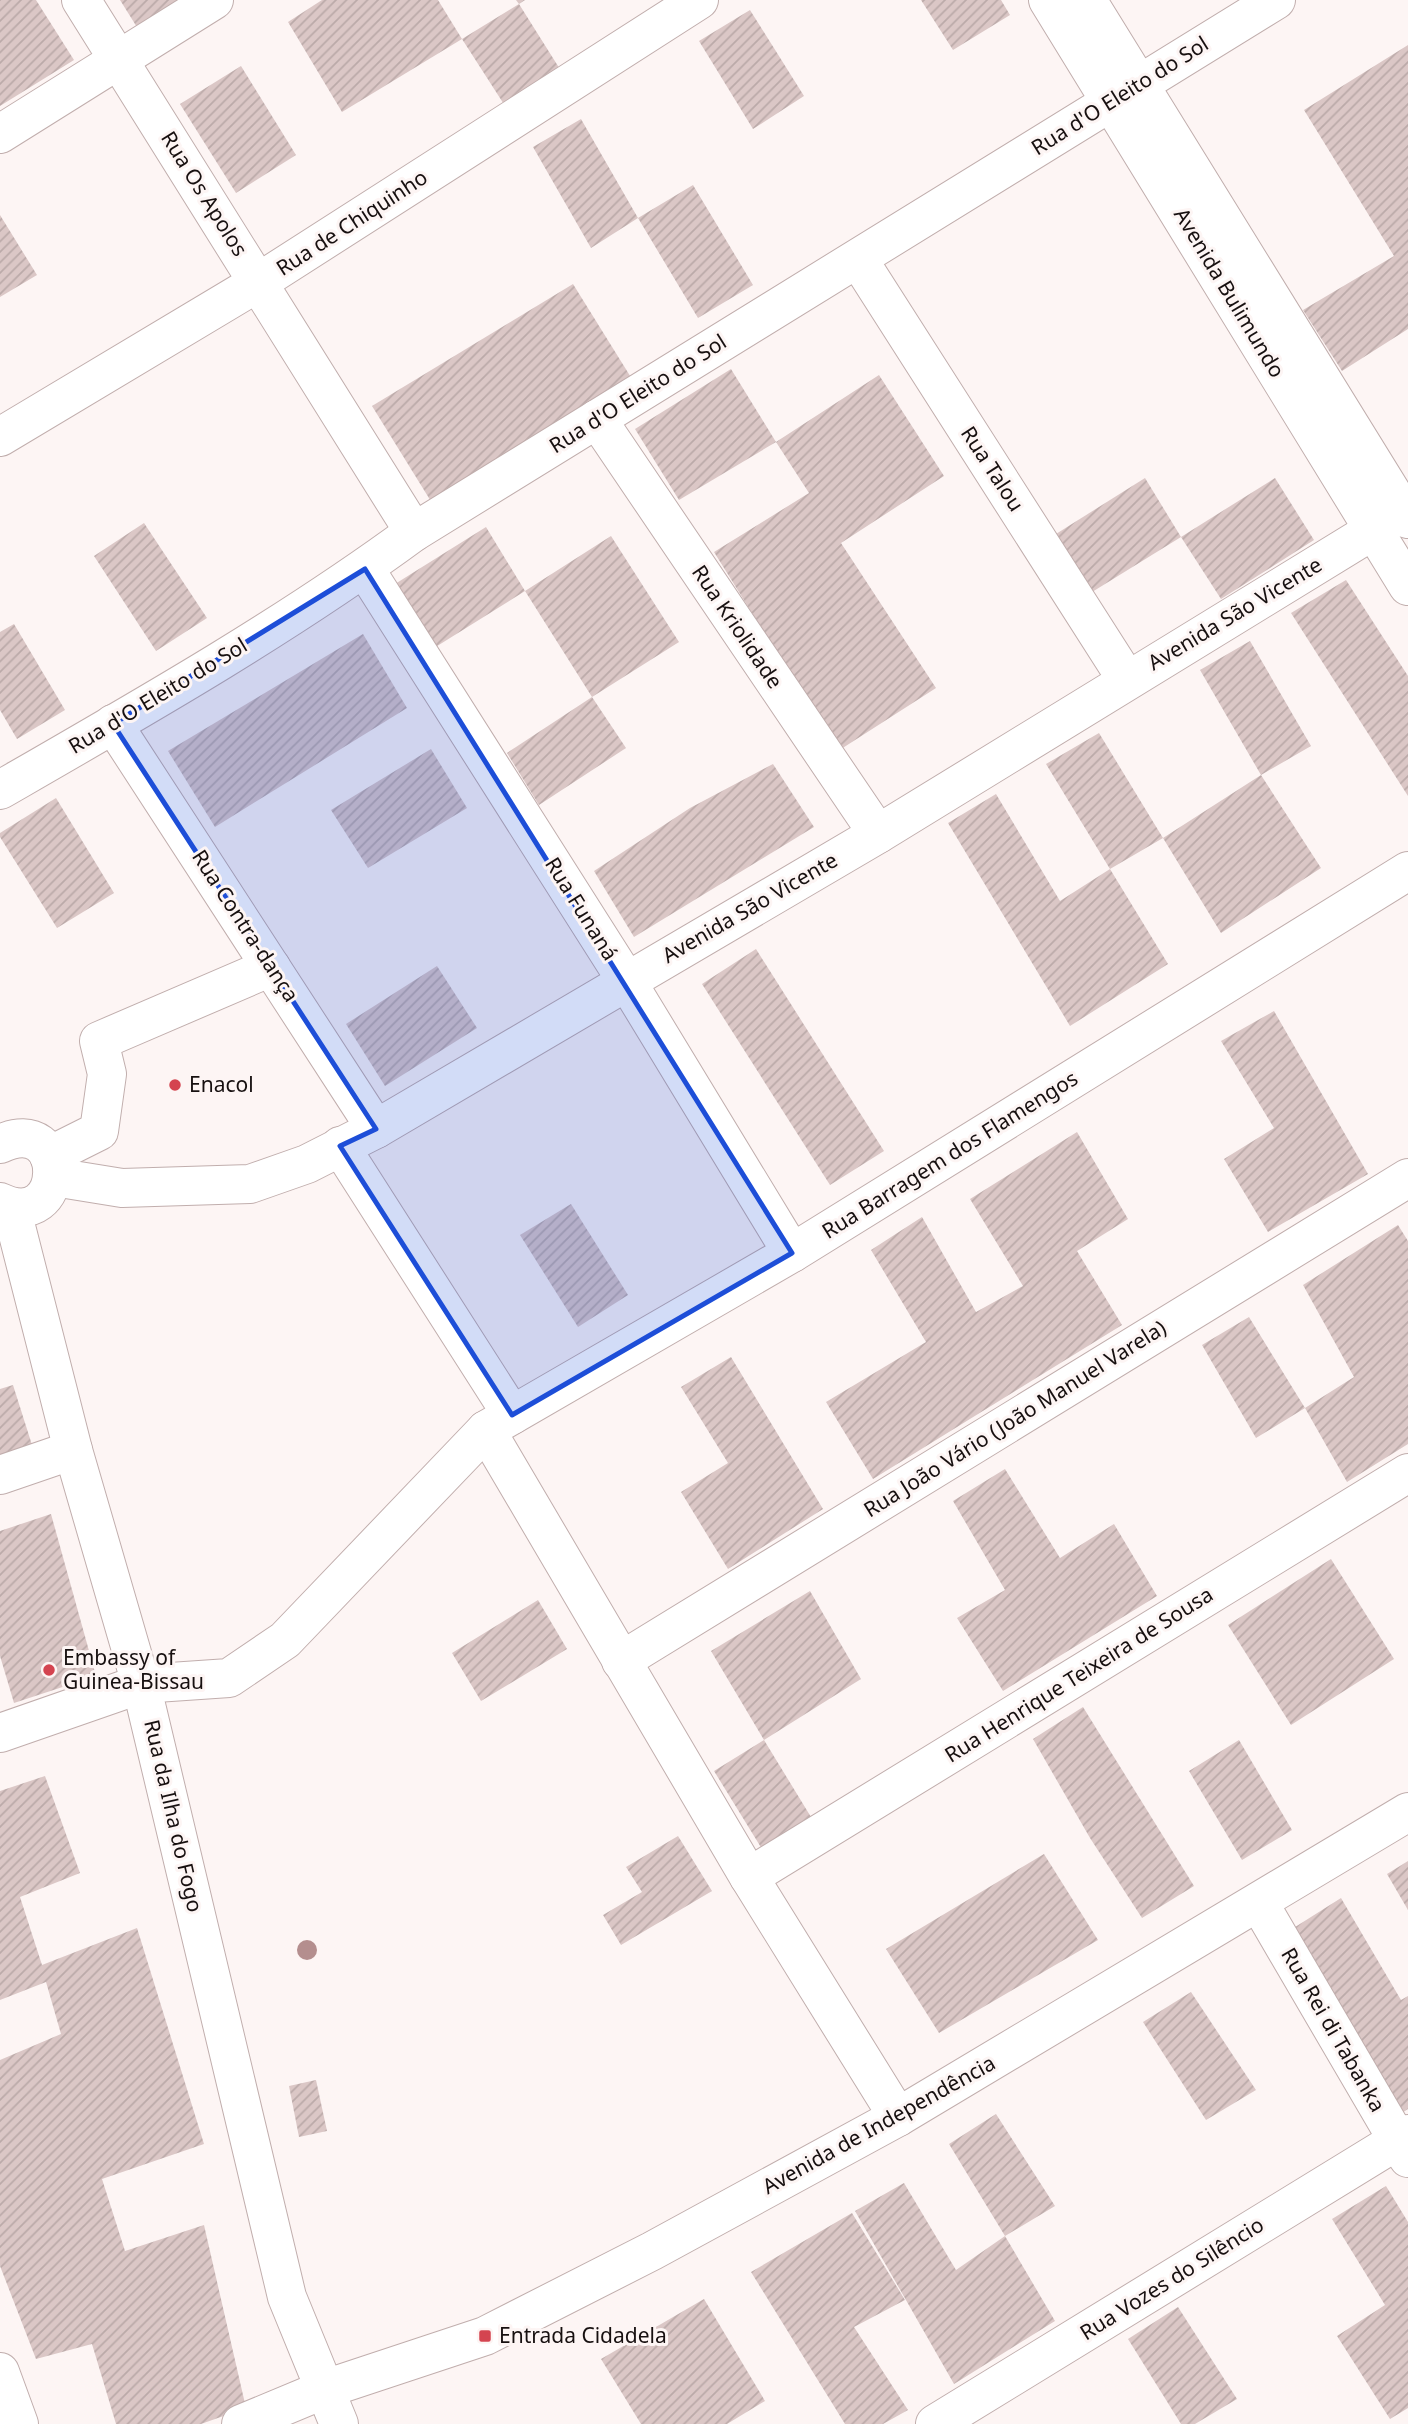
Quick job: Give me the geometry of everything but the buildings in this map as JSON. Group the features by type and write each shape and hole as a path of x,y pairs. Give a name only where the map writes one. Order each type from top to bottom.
{"street":[{"name":"Rua Os Apolos","path":"81,0 414,533"},
{"path":"0,134 214,0"},
{"name":"Rua de Chiquinho","path":"0,437 259,282 699,0"},
{"name":"Avenida Bulimundo","path":"1048,0 1125,93 1398,517 1408,586"},
{"name":"Avenida Bulimundo","path":"1087,0 1125,93"},
{"name":"Rua d'O Eleito do Sol","path":"0,790 365,569 414,533 1276,0"},
{"name":"Rua Talou","path":"858,259 1127,680"},
{"name":"Rua Kriolidade","path":"597,419 878,834"},
{"name":"Avenida São Vicente","path":"52,1167 121,1188 250,1184 307,1164 376,1129 878,834 1398,517"},
{"name":"Rua Funaná","path":"365,569 626,980 792,1253"},
{"name":"Rua Contra-dança","path":"113,724 376,1129"},
{"name":"Rua Barragem dos Flamengos","path":"0,1733 141,1684 229,1678 285,1640 499,1422 792,1253 1408,871"},
{"path":"52,1167 99,1131 107,1074 99,1041 271,967"},
{"path":"0,1144 21,1138 42,1147 52,1167 50,1189 34,1204 6,1204"},
{"path":"340,1146 499,1422 621,1661 749,1877 898,2118"},
{"name":"Rua João Vário (João Manuel Varela)","path":"621,1661 1408,1178"},
{"name":"Rua da Ilha do Fogo","path":"6,1204 73,1450 141,1684 287,2297 339,2424"},
{"path":"0,1475 73,1450"},
{"name":"Rua Henrique Teixeira de Sousa","path":"749,1877 1408,1473"},
{"name":"Avenida de Independência","path":"241,2424 325,2389 485,2336 652,2251 898,2118 1408,1812"},
{"name":"Rua Rei di Tabanka","path":"1259,1903 1404,2144"},
{"name":"Rua Vozes do Silêncio","path":"935,2424 1404,2144"},
{"path":"0,2372 19,2424"}],"highlighted area":[{"path":"365,569 792,1253 512,1415 340,1146 376,1129 113,724"}],"place":[{"name":"Enacol","path":"175,1085"},
{"name":"Embassy of Guinea-Bissau","path":"49,1670"},
{"name":"Entrada Cidadela","path":"485,2336"}]}
